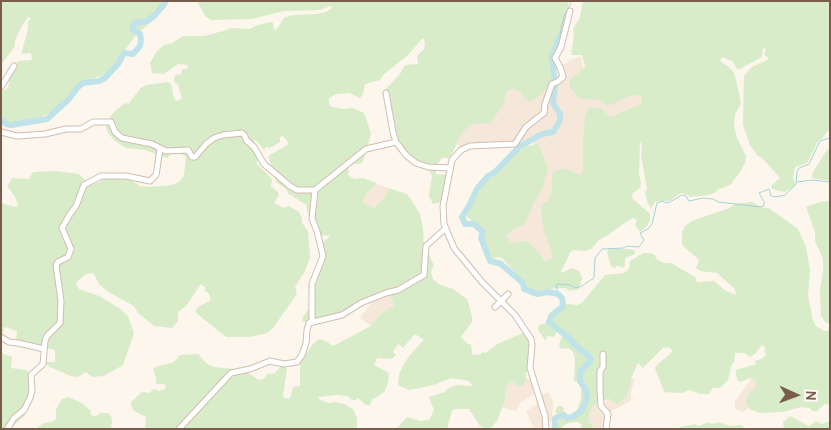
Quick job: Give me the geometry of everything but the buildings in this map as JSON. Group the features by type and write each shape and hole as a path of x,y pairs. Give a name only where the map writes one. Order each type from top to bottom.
{"street":[{"path":"546,429 546,416 530,368 532,341 514,315 456,251 445,229 443,206 452,160 467,146 516,144 526,127 544,113 545,104 555,83 563,77 555,58 561,47 570,10"},
{"path":"1,87 14,66"},
{"path":"386,93 396,142 406,155 416,163 428,167 450,168"},
{"path":"1,132 17,136 46,134 81,129 93,122 111,122 115,132 122,138 152,144 166,151 188,150 192,157 195,157 214,138 242,133 246,140 254,147 264,164 297,190 315,190 366,149 396,142"},
{"path":"7,429 14,418 24,410 32,394 32,375 42,367 47,336 58,326 61,318 56,265 68,257 71,249 62,228 76,206 84,186 101,176 126,176 150,180 156,175 160,148"},
{"path":"312,322 312,284 323,256 318,231 312,220 315,190"},
{"path":"178,429 235,371 250,369 267,362 284,364 297,362 306,344 308,324 342,316 361,303 398,290 424,275 426,246 445,229"},
{"path":"495,307 508,294"},
{"path":"1,338 9,342 44,350"},
{"path":"603,354 603,367 600,371 600,391 601,406 608,414 606,429"}],"shaded area":[{"path":"581,57 586,85 643,90 648,103 586,166 549,269 497,252 537,153 532,140 515,146 494,148 461,148 456,143 466,122 505,85 545,86 559,75 561,66 572,59"},
{"path":"377,184 389,188 385,197 374,208 362,202 367,193"},
{"path":"388,291 394,305 380,314 371,326 360,318 372,302 372,295"},
{"path":"503,366 513,376 531,379 537,392 520,403 516,411 503,408 500,401"},
{"path":"753,376 759,380 750,406 744,412 735,409 735,402"},
{"path":"629,378 635,380 631,392 631,401 606,414 604,429 583,429 590,402 602,403 624,392"},
{"path":"548,392 553,401 552,421 548,421 547,429 534,429 526,411 536,405 541,395"}],"green space":[{"path":"1,1 165,1 165,6 158,16 136,35 111,69 103,75 85,81 52,112 39,118 10,123 5,122 2,116 1,92 8,88 10,75 18,61 32,60 31,53 21,54 28,22 31,18 28,17 22,26 15,40 15,46 1,65"},
{"path":"197,1 569,1 560,38 552,54 553,82 537,98 530,102 517,90 512,89 506,92 504,104 490,123 471,124 462,133 450,158 442,158 436,166 436,174 448,175 442,202 433,204 429,196 432,176 427,166 407,154 401,147 389,120 382,93 400,74 405,65 418,64 417,56 424,49 424,39 383,75 380,80 365,84 360,98 349,93 337,94 329,98 330,106 342,109 352,108 364,113 371,133 368,146 363,161 360,164 354,164 349,167 348,175 354,179 363,178 377,184 367,193 362,202 374,208 385,197 389,188 407,194 410,198 420,214 424,246 434,265 431,272 433,279 439,284 453,289 467,299 472,322 461,337 468,344 471,344 473,355 481,354 482,352 486,353 497,344 523,333 529,340 531,345 525,383 523,386 516,385 512,381 506,386 504,403 497,421 491,428 480,426 469,409 455,409 452,411 447,429 396,429 407,417 420,421 429,420 434,410 429,397 445,392 456,385 473,386 469,381 451,378 434,385 409,390 398,385 399,374 403,366 409,356 424,340 415,334 403,348 398,344 393,352 396,355 393,358 377,358 374,365 389,373 388,383 384,392 372,399 370,405 366,405 358,398 354,401 347,396 318,397 320,400 344,404 353,409 357,418 357,429 145,429 146,417 134,411 130,403 142,392 149,393 154,389 159,391 165,389 166,386 164,384 156,384 153,369 174,362 180,355 198,354 207,364 214,367 235,369 248,373 259,380 264,379 267,374 275,373 284,365 287,369 283,396 284,398 290,398 293,387 300,386 300,362 313,344 319,339 333,346 371,326 380,314 394,305 388,291 372,295 344,313 308,323 302,321 310,307 310,293 308,289 321,256 321,244 330,236 320,236 308,214 306,205 289,194 286,189 277,183 268,156 289,144 283,136 280,137 280,142 270,148 266,147 264,150 255,139 254,144 260,159 257,161 257,164 272,179 271,186 278,192 279,195 274,203 284,208 289,206 299,212 302,223 308,231 310,257 305,271 295,287 297,294 273,328 267,333 250,337 226,337 195,312 198,307 211,300 209,294 205,291 205,287 201,284 186,306 178,312 178,321 172,328 154,326 138,313 134,306 107,291 99,284 93,273 86,274 76,283 79,289 99,296 119,308 128,316 134,333 123,365 104,376 92,377 86,372 78,377 71,376 48,366 45,362 55,362 55,350 16,341 17,331 5,327 1,335 1,203 16,207 18,205 7,186 12,178 29,179 33,172 57,171 79,174 91,185 105,178 115,177 129,179 140,186 149,187 172,185 179,182 184,176 186,157 182,154 172,153 167,158 145,150 126,148 115,141 108,133 106,127 107,121 115,111 125,103 128,104 141,88 147,85 170,83 176,101 182,99 178,84 174,80 175,75 181,74 182,69 187,69 188,65 178,64 164,74 152,73 150,63 157,51 164,45 172,43 183,36 204,36 231,28 250,29 270,22 273,23 274,30 276,30 284,18 292,15 326,12 333,7 330,6 321,10 284,11 252,19 211,20 205,16"},
{"path":"830,1 830,130 818,141 807,163 795,167 793,177 795,185 785,192 772,189 771,186 780,178 750,145 743,125 744,76 752,67 769,59 764,54 766,49 763,48 762,57 738,70 732,61 722,57 720,61 734,73 737,84 741,103 735,114 734,126 737,138 746,156 745,163 731,184 709,195 690,197 681,193 669,201 656,201 651,208 647,202 645,192 647,189 640,142 639,174 641,183 640,188 633,193 632,198 650,214 650,220 647,226 640,232 635,225 637,220 633,218 599,240 591,249 584,251 574,250 569,253 561,271 562,273 571,268 579,271 582,278 579,289 570,291 565,288 535,291 527,289 521,279 503,259 498,257 493,259 484,241 482,228 467,217 485,182 494,176 518,151 527,146 538,144 548,168 542,190 534,202 524,225 512,230 506,236 510,243 527,241 545,262 553,257 543,226 541,205 549,200 552,190 552,173 563,168 581,175 583,169 585,116 589,107 600,108 610,117 641,104 642,96 632,95 611,105 605,105 598,100 579,98 569,86 570,80 585,67 582,55 571,55 573,29 580,17 583,2"},
{"path":"830,148 830,181 812,178 813,172 826,151"},
{"path":"830,201 830,324 825,322 821,316 820,289 823,259 815,241 815,232 806,207"},
{"path":"752,202 762,208 769,208 798,229 806,247 810,270 808,296 813,321 816,326 824,331 830,328 830,405 825,404 817,411 801,407 783,412 761,413 751,410 747,405 746,399 749,393 755,389 755,380 750,378 738,381 736,370 756,364 755,361 763,358 766,355 764,351 766,348 762,345 750,357 745,353 735,353 728,380 720,388 713,388 709,394 700,394 689,390 682,393 664,392 655,368 673,351 669,347 664,347 643,368 638,363 632,376 627,397 617,404 609,399 600,401 593,406 589,413 589,423 593,426 593,429 582,429 581,424 577,422 568,423 562,429 555,429 559,420 555,411 558,406 562,406 564,409 563,417 569,418 576,413 581,399 581,388 578,382 574,381 575,358 573,352 568,348 561,349 559,345 562,337 561,333 557,331 554,337 548,336 545,340 538,330 539,325 547,323 548,315 559,306 582,303 605,275 624,273 629,269 630,261 643,253 655,255 656,259 664,263 671,263 695,277 697,282 714,281 726,291 736,295 735,289 717,273 700,271 696,268 699,260 682,245 682,232 685,226 692,221 729,208 735,204"},
{"path":"609,249 631,249 634,250 635,254 625,258 625,266 622,268 617,266 614,268 611,266 607,252"},
{"path":"1,353 12,357 11,368 27,370 35,384 25,415 10,429 1,429"},
{"path":"68,397 82,403 91,411 90,414 93,416 108,413 112,421 111,429 36,429 43,423 52,422 56,419 56,409 62,399"},
{"path":"790,416 809,426 816,421 822,424 830,421 830,429 784,429 783,422"},
{"path":"708,422 712,424 718,422 730,426 741,425 746,429 672,429 695,424 699,426"}],"waterway":[{"path":"1,120 11,125 47,119 83,83 99,81 105,78 118,64 124,53 133,54 140,46 140,34 132,29 133,26 136,23 147,21 154,16 166,1"},
{"path":"559,38 564,16 572,1"},
{"path":"555,429 555,418 564,415 567,418 572,417 581,411 585,404 587,396 585,388 580,381 580,372 591,360 588,355 549,322 552,315 563,306 562,298 558,294 548,292 537,294 524,289 523,283 501,264 490,261 481,238 483,232 474,224 465,224 462,217 477,189 488,176 495,172 519,147 542,134 553,132 556,128 560,120 560,114 553,103 555,85 552,57 559,38"},
{"path":"558,294 556,285 558,284 570,285 575,288 594,278 595,258 602,249 624,248 627,246 639,247 644,240 640,233 648,229 652,224 657,203 663,201 666,203 670,202 682,195 686,196 689,201 703,198 713,199 718,202 764,206 759,193 769,189 771,196 785,195 796,184 799,168 809,164 820,141 830,138"},
{"path":"797,182 812,180 830,182"}]}
